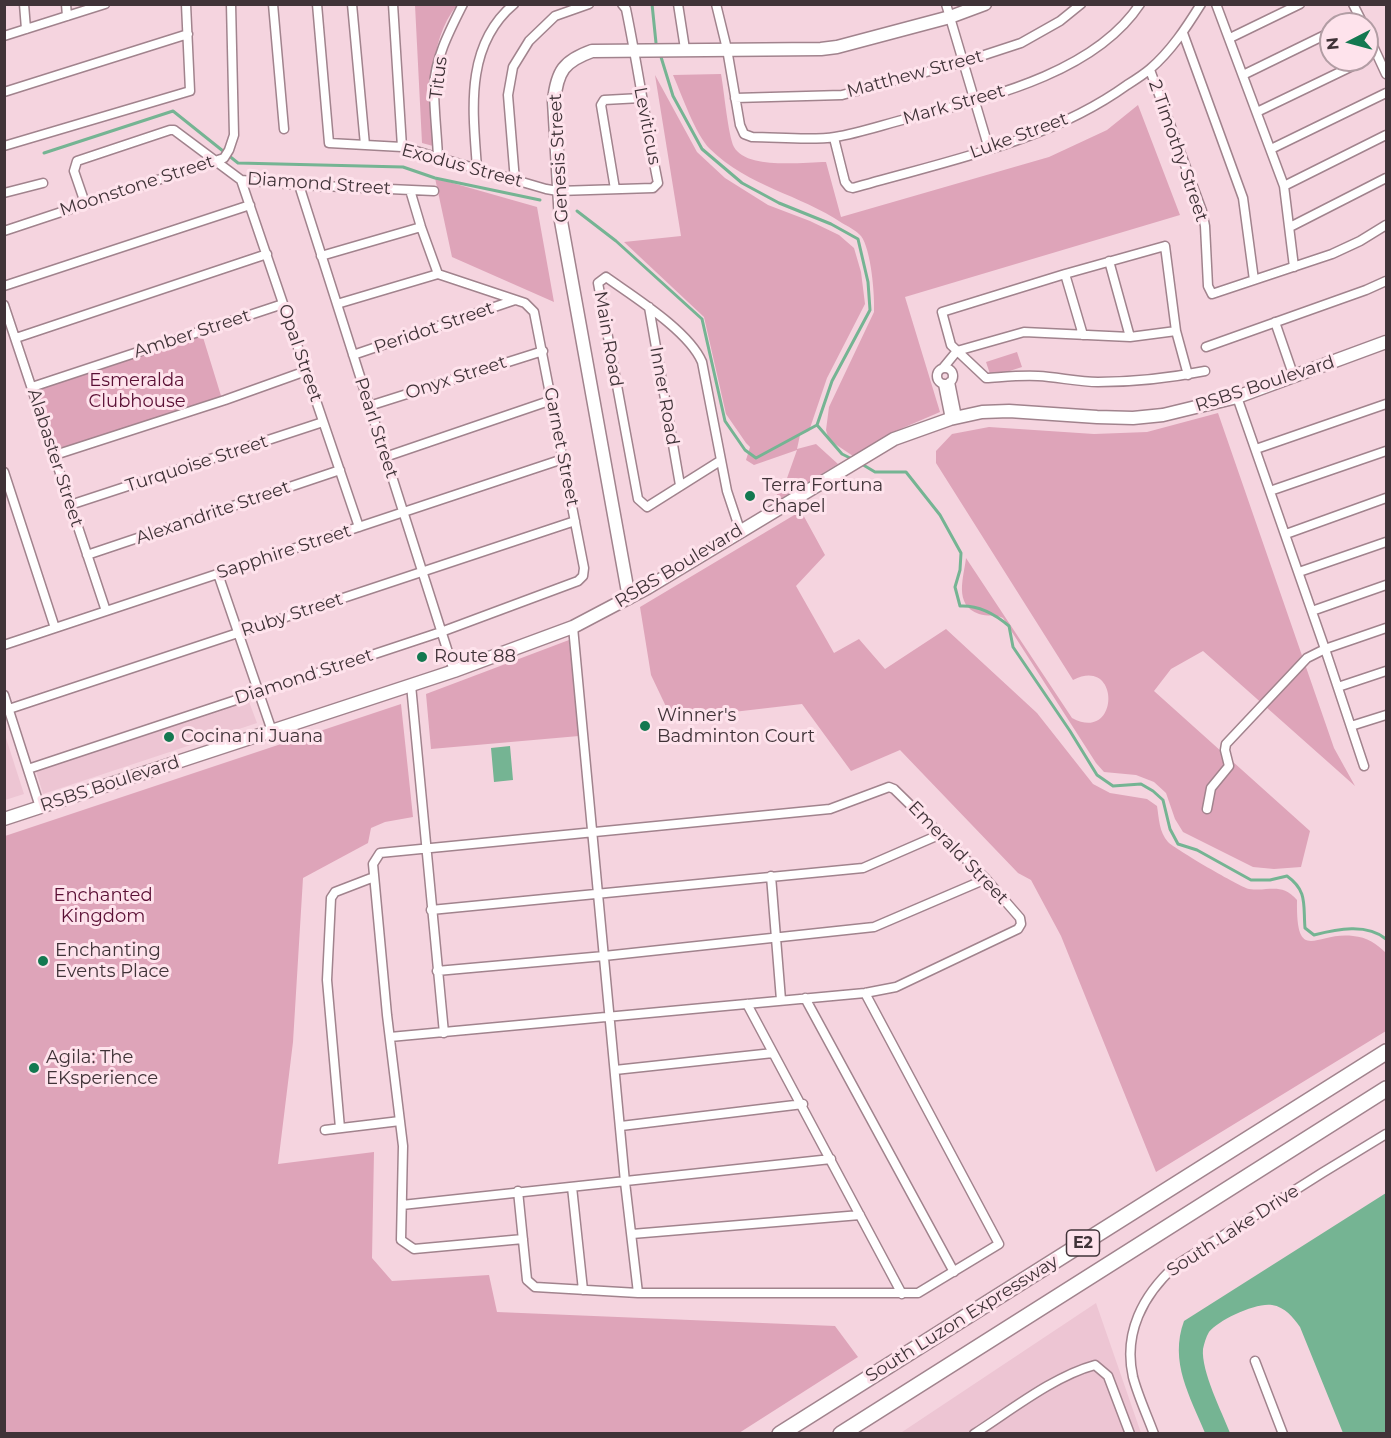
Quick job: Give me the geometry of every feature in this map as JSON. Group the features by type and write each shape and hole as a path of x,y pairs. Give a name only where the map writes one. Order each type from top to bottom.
{"highway":[{"name":"South Luzon Expressway","path":"780,1434 1386,1052"},
{"name":"South Luzon Expressway","path":"841,1434 1386,1089"}],"street":[{"path":"24,4 26,29"},
{"path":"66,4 67,16"},
{"path":"4,36 105,4"},
{"path":"4,146 190,91 186,4"},
{"name":"Moonstone Street","path":"4,231 224,158 234,135 231,4"},
{"path":"273,4 284,129"},
{"name":"Exodus Street","path":"317,4 329,143 402,147 515,181 558,191"},
{"path":"352,4 365,145"},
{"path":"393,4 402,147"},
{"name":"Titus","path":"438,157 434,86 438,62 448,34 463,4"},
{"path":"477,168 472,99 476,69 487,37 513,4"},
{"path":"515,181 508,95 513,67 529,41 555,16 589,4"},
{"name":"Leviticus","path":"558,191 653,188 658,183 626,9 622,4"},
{"path":"678,4 685,49"},
{"path":"716,4 727,49 735,98"},
{"name":"Genesis Street","path":"629,598 608,521 610,500 571,281 558,191 554,101 556,83 563,67 577,57 592,51 837,48 948,11 985,4"},
{"name":"Matthew Street","path":"735,98 842,95 963,62 1022,43 1060,21 1081,4"},
{"name":"Mark Street","path":"735,98 744,134 752,137 834,138 975,101 1041,79 1073,62 1114,34 1133,15 1140,4"},
{"name":"Luke Street","path":"834,138 845,182 853,188 989,149 1055,126 1111,97 1149,70 1183,33 1201,4"},
{"path":"1216,4 1284,186 1294,267"},
{"path":"1230,38 1300,4"},
{"path":"948,11 989,149"},
{"path":"1183,33 1244,198 1254,280"},
{"path":"4,92 188,34"},
{"path":"1243,75 1319,38"},
{"path":"1379,58 1386,74"},
{"name":"2 Timothy Street","path":"1149,70 1202,211 1209,291 1212,294 1346,248 1386,225"},
{"path":"1257,112 1341,72"},
{"path":"1270,148 1386,93"},
{"path":"615,189 601,105 604,100 641,98"},
{"name":"Diamond Street","path":"85,203 74,171 77,161 165,130 174,130 241,180 434,191"},
{"path":"1284,186 1386,135"},
{"path":"1290,227 1386,178"},
{"name":"Opal Street","path":"241,180 359,527"},
{"path":"4,194 43,183"},
{"name":"Pearl Street","path":"299,185 454,671"},
{"name":"Diamond Street","path":"410,190 438,274"},
{"path":"4,285 250,205"},
{"path":"321,256 421,227"},
{"path":"1188,375 1176,332 1165,246 942,312 951,345 986,378 1037,376 1095,382 1127,381 1188,375 1205,371"},
{"path":"16,338 267,254"},
{"path":"1109,261 1130,337"},
{"path":"337,304 438,274 515,300"},
{"path":"1065,274 1083,335"},
{"name":"Main Road","path":"720,460 647,507 638,499 598,283 606,277 649,307 697,352 702,362 727,491 740,530"},
{"path":"1206,347 1366,290 1386,280"},
{"name":"Garnet Street","path":"515,300 530,306 534,312 543,351 584,568 583,576 578,581"},
{"name":"Peridot Street","path":"353,355 515,300"},
{"name":"Amber Street","path":"32,387 283,304"},
{"name":"Alabaster Street","path":"4,305 106,611"},
{"name":"Inner Road","path":"649,307 680,485"},
{"path":"1275,322 1294,377"},
{"path":"949,380 937,378 938,372 957,351 1024,332 1130,337 1176,332"},
{"name":"RSBS Boulevard","path":"4,819 454,671 573,627 629,598 870,452 894,439 954,418 982,412 1009,411 1133,418 1163,415 1237,397 1386,342"},
{"path":"949,380 969,348"},
{"name":"Onyx Street","path":"369,406 543,351"},
{"path":"943,368 949,369 954,418"},
{"path":"55,455 306,371"},
{"path":"1237,397 1364,766"},
{"path":"385,457 552,400"},
{"path":"1256,449 1386,404"},
{"name":"Turquoise Street","path":"70,505 323,422"},
{"path":"1270,491 1386,451"},
{"name":"Sapphire Street","path":"4,645 563,459"},
{"name":"Alexandrite Street","path":"87,555 340,470"},
{"path":"4,472 55,628"},
{"path":"1286,534 1386,498"},
{"name":"Ruby Street","path":"9,709 575,521"},
{"path":"1299,572 1386,542"},
{"path":"218,574 272,731"},
{"name":"Diamond Street","path":"28,769 441,632 578,581"},
{"path":"1312,611 1386,585"},
{"path":"573,627 625,1182 638,1293"},
{"path":"1208,809 1211,788 1229,766 1225,750 1226,744 1307,658 1325,649 1386,628"},
{"path":"1338,687 1386,671"},
{"path":"411,685 444,1033"},
{"path":"4,695 40,807"},
{"path":"1351,726 1386,715"},
{"name":"Emerald Street","path":"593,832 830,809 889,787 894,789 986,879 1020,918 1021,924 1018,929 896,987 865,993"},
{"path":"523,1239 414,1249 401,1240 403,1146 373,864 380,854 593,832"},
{"path":"431,910 862,868 942,834"},
{"path":"771,876 781,1000"},
{"path":"340,1128 327,980 331,898 335,892 374,877"},
{"path":"437,971 604,956 874,927 986,879"},
{"path":"390,1037 865,993 999,1244 918,1293 638,1293 535,1287 528,1280 518,1191"},
{"path":"805,998 954,1272"},
{"path":"747,1004 803,1104 902,1294"},
{"path":"615,1070 773,1053"},
{"path":"621,1126 803,1104"},
{"path":"325,1130 400,1121"},
{"name":"South Lake Drive","path":"1154,1434 1133,1376 1130,1343 1134,1327 1149,1294 1175,1266 1386,1134"},
{"path":"402,1205 831,1159"},
{"path":"572,1186 583,1290"},
{"path":"632,1234 860,1215"},
{"path":"1255,1361 1283,1434"},
{"path":"974,1434 1056,1382 1079,1370 1095,1365 1108,1376 1130,1434"}],"shaded area":[{"path":"248,699 257,723 43,794 36,771"},
{"path":"5,735 24,794 4,800"},
{"path":"510,746 513,780 494,782 491,748"},
{"path":"1386,1193 1386,1433 1343,1433 1300,1327 1285,1310 1277,1306 1265,1305 1229,1317 1214,1327 1205,1340 1203,1358 1205,1368 1230,1433 1205,1433 1183,1379 1180,1365 1180,1336 1184,1321"},
{"path":"1096,1303 1141,1433 899,1434"}],"green space":[{"path":"415,5 457,5 447,20 436,54 432,91 433,146 422,143"},
{"path":"721,74 734,147 741,154 763,162 826,162 841,217 1049,157 1107,130 1138,105 1180,215 905,297 940,412 891,433 853,456 829,440 826,430 829,407 874,312 872,272 864,242 857,232 826,213 741,173 725,162 704,142 673,75"},
{"path":"655,75 697,152 725,178 768,205 839,235 854,248 861,272 865,304 827,378 809,431 800,435 797,449 816,444 838,464 770,505 786,481 797,450 754,465 746,460 750,447 726,414 704,317 624,242 681,236"},
{"path":"435,178 537,207 554,302 452,257"},
{"name":"Esmeralda Clubhouse","path":"202,334 222,399 58,452 35,388"},
{"path":"1017,352 1022,367 991,377 986,362"},
{"path":"1218,413 1334,748 1355,786 1203,651 1171,669 1154,691 1310,831 1301,867 1274,869 1253,867 1183,832 1175,819 1166,793 1154,782 1136,775 1104,772 1003,618 979,614 966,604 962,582 966,558 1072,718 1088,723 1099,720 1106,711 1108,699 1106,688 1100,679 1089,676 1073,680 936,463 936,451 952,434 989,427 1094,434 1147,432"},
{"path":"801,511 825,555 796,586 834,653 859,639 885,669 946,629 1037,713 1093,784 1110,793 1147,799 1157,806 1163,834 1173,846 1243,887 1256,890 1280,889 1291,894 1297,900 1300,933 1305,939 1311,941 1340,936 1358,937 1383,950 1386,953 1386,1031 1156,1172 1061,936 1031,880 1018,873 900,750 851,771 802,704 699,716 670,715 651,675 640,607"},
{"path":"569,640 579,736 431,749 426,694"},
{"name":"Enchanted Kingdom","path":"401,704 413,817 385,822 371,828 368,843 303,878 293,1042 278,1164 374,1152 372,1258 392,1281 489,1275 497,1312 835,1326 858,1357 739,1433 5,1433 5,836"}],"waterway":[{"path":"652,4 656,43"},
{"path":"661,57 673,96 702,149 742,183 779,203 831,224 858,239 868,282 870,310 832,381 817,425 842,454 854,460"},
{"path":"44,153 173,111 238,163 403,167 435,178 540,200"},
{"path":"577,211 616,241 702,319 725,421 745,450 756,458 817,425"},
{"path":"860,463 875,472 906,472 940,515 961,553 960,570 955,587 960,606 986,611 1009,626 1013,647 1097,775 1113,786 1141,784 1153,791 1163,800 1170,829 1178,844 1197,850 1251,880 1270,880 1287,876 1301,893 1305,928 1314,935 1342,929 1361,929 1386,939"}],"place":[{"name":"Terra Fortuna Chapel","path":"750,496"},
{"name":"Route 88","path":"422,657"},
{"name":"Winner's Badminton Court","path":"645,726"},
{"name":"Cocina ni Juana","path":"169,737"},
{"name":"Enchanting Events Place","path":"43,961"},
{"name":"Agila: The EKsperience","path":"34,1068"}]}
